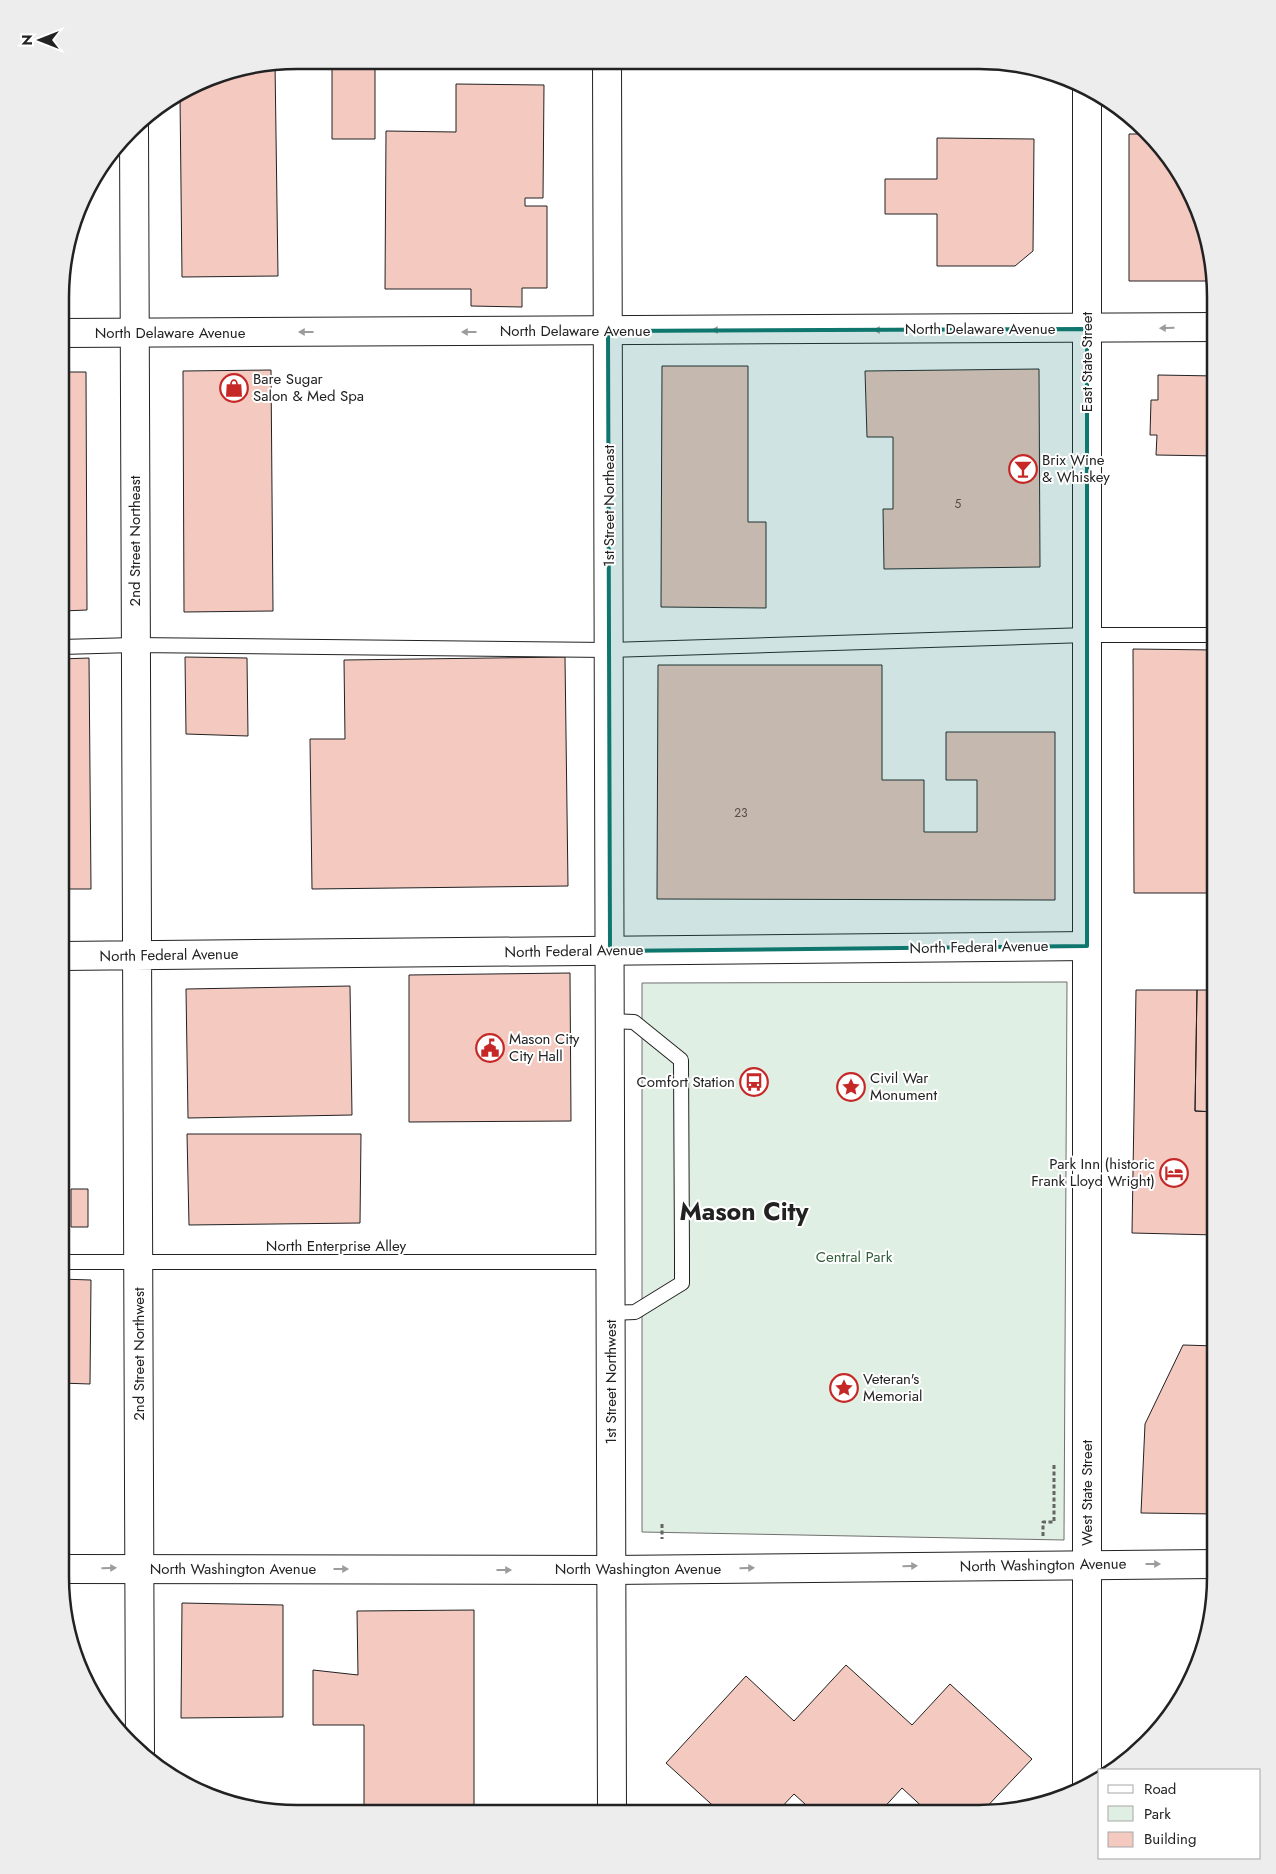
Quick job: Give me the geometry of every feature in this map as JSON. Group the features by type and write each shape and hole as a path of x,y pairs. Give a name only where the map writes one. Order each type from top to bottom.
{"main road":[{"name":"1st Street Northeast","path":"607,69 610,951"},
{"name":"East State Street","path":"1087,96 1087,946"},
{"name":"2nd Street Northeast","path":"134,136 134,645 138,955"},
{"name":"North Delaware Avenue","path":"69,333 1207,327"},
{"name":"North Federal Avenue","path":"69,956 1087,946"},
{"name":"West State Street","path":"1087,946 1087,1778"},
{"name":"1st Street Northwest","path":"610,951 612,1805"},
{"name":"2nd Street Northwest","path":"138,955 140,1744"},
{"name":"North Washington Avenue","path":"69,1569 611,1570 1207,1564"}],"lane":[{"path":"69,647 134,645 609,650 1087,635 1207,635"},
{"path":"610,1021 634,1022 682,1060 682,1283 635,1312 611,1313"},
{"name":"North Enterprise Alley","path":"69,1262 611,1262"}],"highlighted area":[{"path":"1087,329 1087,946 610,951 608,331"}],"green space":[{"name":"Central Park","path":"1067,982 1064,1540 642,1532 642,983"}],"building":[{"path":"332,69 375,69 375,139 332,139"},
{"path":"275,70 278,276 182,277 180,101 223,81 252,73"},
{"path":"456,84 544,85 543,198 525,198 525,206 547,206 547,288 522,288 522,307 471,306 471,289 385,289 386,131 456,132"},
{"path":"1129,134 1140,134 1169,170 1190,209 1203,252 1207,281 1129,281"},
{"path":"937,138 1034,139 1033,251 1015,266 937,266 937,214 885,214 885,179 937,179"},
{"path":"662,366 748,366 748,522 766,522 766,608 661,607"},
{"path":"1039,369 1040,567 884,569 883,509 893,509 893,437 867,437 865,371"},
{"path":"271,370 273,611 184,612 183,371"},
{"path":"69,372 86,372 87,610 69,611"},
{"path":"1158,375 1207,376 1207,456 1156,455 1157,435 1150,435 1151,400 1158,400"},
{"path":"1133,649 1207,650 1207,893 1134,893"},
{"path":"185,657 247,658 248,736 186,734"},
{"path":"565,657 568,886 312,889 310,739 345,739 344,660"},
{"path":"89,658 91,889 69,889 69,659"},
{"path":"658,665 882,665 882,780 924,780 924,832 977,832 977,780 946,780 946,732 1055,732 1055,900 657,899"},
{"name":"Mason City City Hall","path":"570,973 571,1121 409,1122 409,975"},
{"path":"350,986 352,1115 188,1118 186,989"},
{"name":"Park Inn (historic Frank Lloyd Wright)","path":"1136,990 1197,990 1195,1111 1207,1112 1207,1235 1132,1233"},
{"path":"1197,990 1207,990 1207,1112 1195,1111"},
{"path":"187,1134 361,1134 360,1223 189,1225"},
{"path":"71,1189 88,1189 88,1227 71,1227"},
{"path":"69,1279 91,1280 90,1384 69,1383"},
{"path":"1183,1345 1207,1346 1207,1514 1141,1513 1145,1424"},
{"path":"182,1603 283,1605 283,1717 181,1718"},
{"path":"474,1610 474,1805 364,1805 364,1725 313,1725 313,1670 358,1675 357,1611"},
{"path":"846,1665 912,1725 950,1684 1032,1759 989,1805 920,1805 902,1788 886,1805 806,1805 794,1794 784,1805 712,1805 666,1763 746,1676 794,1721"}],"place":[{"name":"Bare Sugar Salon & Med Spa","path":"234,388"},
{"name":"Brix Wine & Whiskey","path":"1023,469"},
{"name":"Mason City City Hall","path":"490,1048"},
{"name":"Comfort Station","path":"754,1082"},
{"name":"Civil War Monument","path":"851,1087"},
{"name":"Park Inn (historic Frank Lloyd Wright)","path":"1174,1173"},
{"name":"Veteran's Memorial","path":"844,1388"}],"district":[{"name":"Mason City","path":"744,1211"}]}
